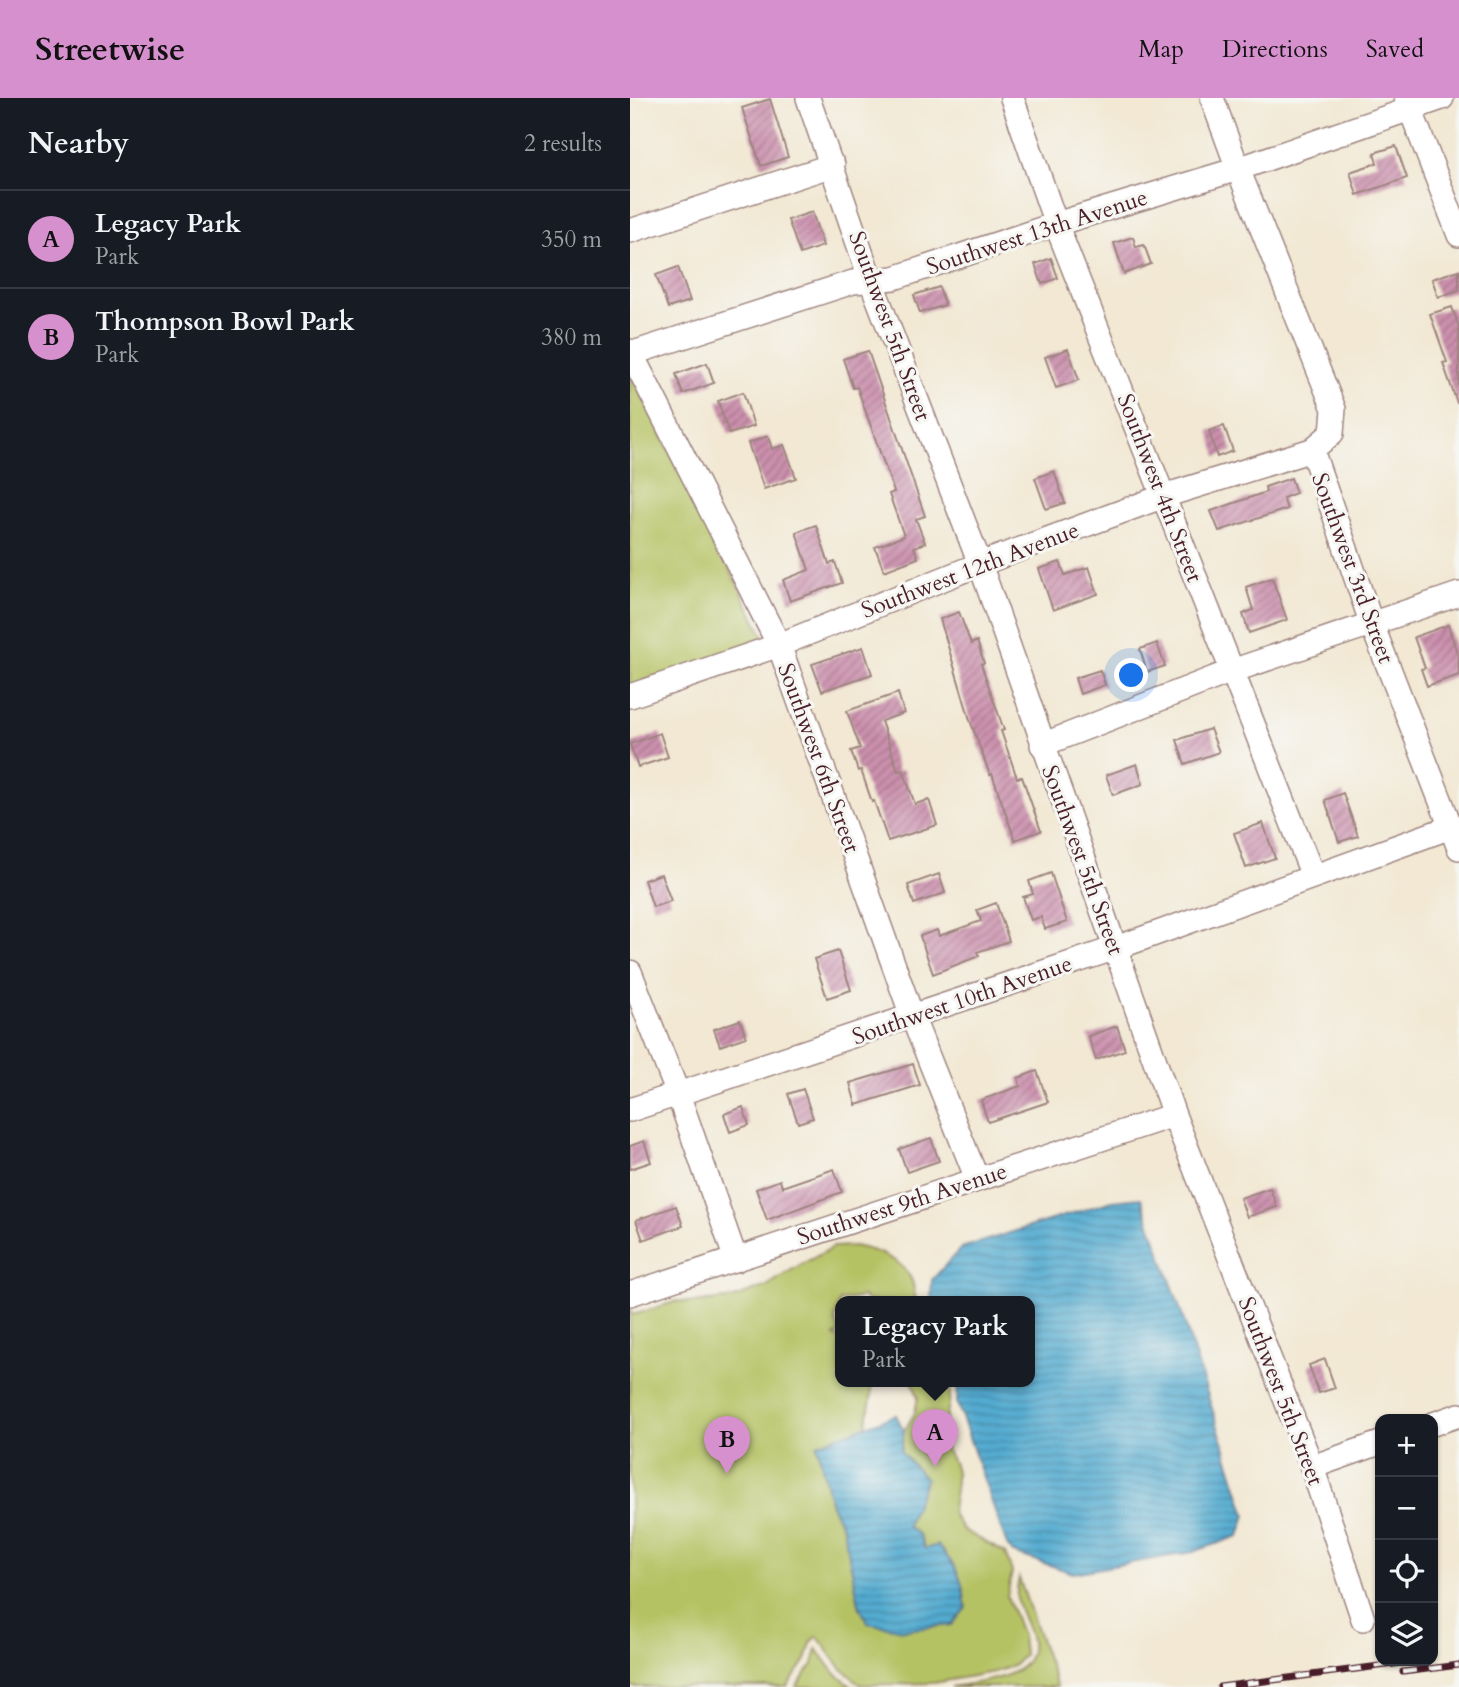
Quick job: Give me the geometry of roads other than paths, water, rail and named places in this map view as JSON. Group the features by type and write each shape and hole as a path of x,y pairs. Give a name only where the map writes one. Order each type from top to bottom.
{"street":[{"name":"Southwest 5th Street","path":"808,98 872,281 980,565 1174,1115 1312,1467 1363,1619"},
{"name":"Southwest 4th Street","path":"1012,98 1056,224 1313,876"},
{"name":"Southwest 3rd Street","path":"1212,98 1334,409 1332,433 1312,450 1371,622 1454,826"},
{"name":"Southwest 13th Avenue","path":"630,353 853,282 894,278 1056,224 1238,169 1408,103 1442,98"},
{"path":"1408,103 1459,235"},
{"path":"630,231 833,165"},
{"name":"Southwest 6th Street","path":"630,353 779,645 912,1016 977,1179"},
{"name":"Southwest 12th Avenue","path":"630,696 779,645 1164,496 1312,450"},
{"path":"1042,745 1232,671 1459,594"},
{"name":"Southwest 10th Avenue","path":"630,1111 1116,948 1454,826"},
{"path":"630,972 678,1094 736,1260"},
{"name":"Southwest 9th Avenue","path":"630,1294 1174,1115"},
{"path":"1438,1422 1459,1415"},
{"path":"1312,1467 1375,1445"}],"water":[{"path":"1141,1198 1178,1302 1246,1515 1239,1536 1193,1552 1073,1573 1013,1553 1007,1545 957,1403 958,1387 1035,1387 1035,1296 931,1296 932,1280 961,1248 1112,1201"},
{"path":"896,1415 904,1431 901,1452 926,1479 907,1526 919,1535 925,1549 937,1545 954,1567 963,1589 966,1608 952,1625 903,1630 868,1623 860,1608 843,1528 831,1505 817,1444"}],"railway":[{"path":"1403,1672 1459,1665"},
{"path":"1220,1687 1379,1666"}],"place":[{"name":"Legacy Park","path":"935,1467"},
{"name":"Thompson Bowl Park","path":"727,1474"}]}
